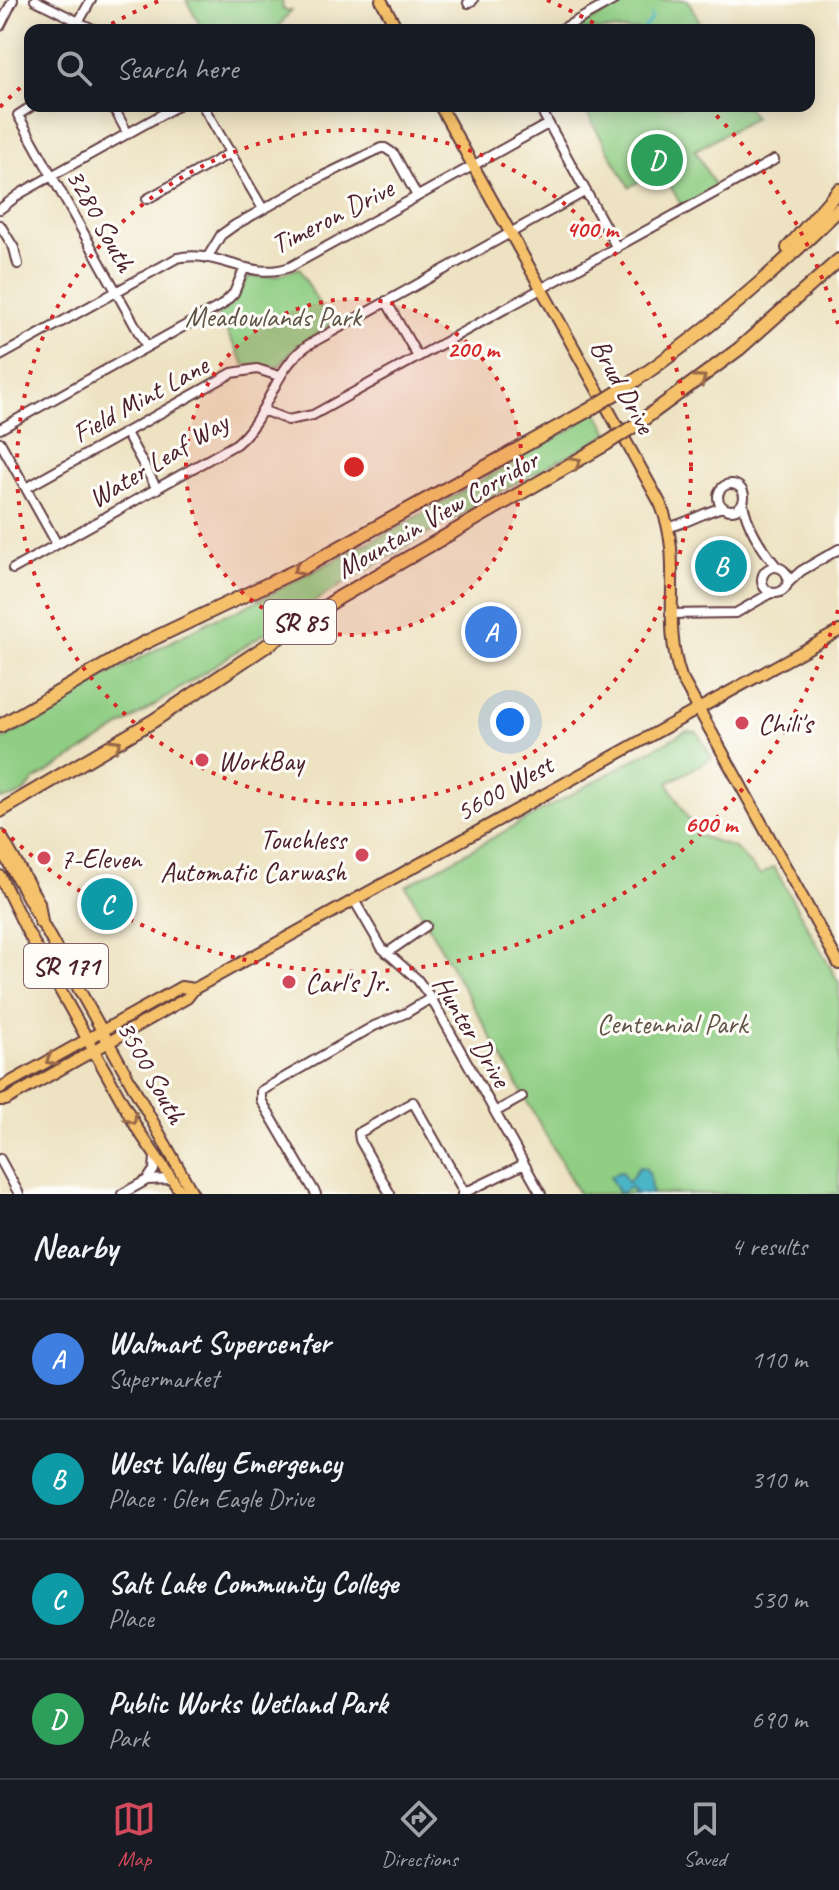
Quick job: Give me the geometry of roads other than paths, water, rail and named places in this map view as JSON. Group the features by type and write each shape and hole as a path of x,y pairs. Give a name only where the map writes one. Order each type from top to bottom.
{"highway":[{"path":"644,375 766,271 839,190"},
{"name":"Mountain View Corridor","path":"0,723 142,644 306,566 587,411 644,375 747,296 839,209"},
{"name":"Mountain View Corridor","path":"0,811 7,804 153,721 340,597 637,424 719,365 839,260"},
{"path":"794,302 839,270"},
{"path":"0,723 65,683 96,670"},
{"path":"0,733 51,704 70,685"},
{"path":"0,821 5,813 73,774 91,759"},
{"path":"0,836 38,903 41,922"}],"main road":[{"path":"381,0 395,24"},
{"name":"Brud Drive","path":"443,112 651,487 669,527 674,561 670,614 678,669 696,708 839,964"},
{"name":"5600 West","path":"0,1100 6,1100 94,1051 187,998 194,989 839,631"},
{"name":"3500 South","path":"0,848 193,1194"},
{"name":"3500 South","path":"0,876 5,897 155,1157 182,1194"},
{"name":"5600 West","path":"0,1088 181,987 194,989"}],"street":[{"path":"0,26 13,0"},
{"path":"35,0 73,24"},
{"path":"77,24 91,0"},
{"path":"571,24 614,0"},
{"name":"3280 South","path":"24,111 18,115 147,347"},
{"path":"116,112 128,134"},
{"path":"0,209 17,195 166,112"},
{"path":"207,112 263,209"},
{"path":"542,112 617,248"},
{"name":"Timeron Drive","path":"0,356 177,258 207,258 244,269 268,272 285,269 548,124"},
{"path":"207,258 221,235 263,209 381,148 394,154 417,196"},
{"path":"147,199 232,152"},
{"path":"262,410 288,420 305,418 774,160"},
{"name":"Water Leaf Way","path":"13,569 236,444 251,430 279,376 299,351 586,191"},
{"path":"0,225 14,248 18,264"},
{"path":"0,429 222,305 234,293 244,269"},
{"path":"386,301 418,357"},
{"name":"Field Mint Lane","path":"26,488 237,371 257,369 279,376"},
{"path":"126,433 157,489"},
{"path":"0,442 57,544"},
{"path":"669,527 707,511 718,498 721,487 734,483 743,490 747,522 760,546 787,576 788,584"},
{"path":"718,498 747,522"},
{"path":"707,511 743,504"},
{"path":"760,546 762,576 768,591"},
{"path":"768,591 781,592 801,571 839,549"},
{"path":"762,576 768,568 801,571"},
{"path":"670,614 733,614 759,601 768,591"},
{"name":"Hunter Drive","path":"354,900 387,953 417,979 431,998 541,1194"},
{"path":"387,953 426,926"},
{"path":"316,1194 261,1100 261,1091 362,1032 406,1013 431,998"},
{"path":"495,1112 522,1097"},
{"path":"390,1194 360,1140 360,1131 413,1102 463,1193 524,1164"},
{"path":"122,1194 147,1180 154,1170 155,1157"},
{"path":"0,1159 19,1194"},
{"path":"147,1180 171,1179"}],"water":[{"path":"639,1167 649,1173 652,1194 630,1194 634,1192 631,1187 619,1194 610,1177 621,1171 628,1183"}],"waterway":[{"path":"648,24 652,19 651,13"}],"place":[{"name":"Public Works Wetland Park","path":"657,160"},
{"name":"West Valley Emergency","path":"721,566"},
{"name":"Walmart Supercenter","path":"491,632"},
{"name":"Chili's","path":"742,723"},
{"name":"WorkBay","path":"202,760"},
{"name":"Touchless Automatic Carwash","path":"362,855"},
{"name":"7-Eleven","path":"44,858"},
{"name":"Salt Lake Community College","path":"107,904"},
{"name":"Carl's Jr.","path":"289,982"}],"park label":[{"name":"Meadowlands Park","path":"273,316"},
{"name":"Centennial Park","path":"672,1023"}]}
